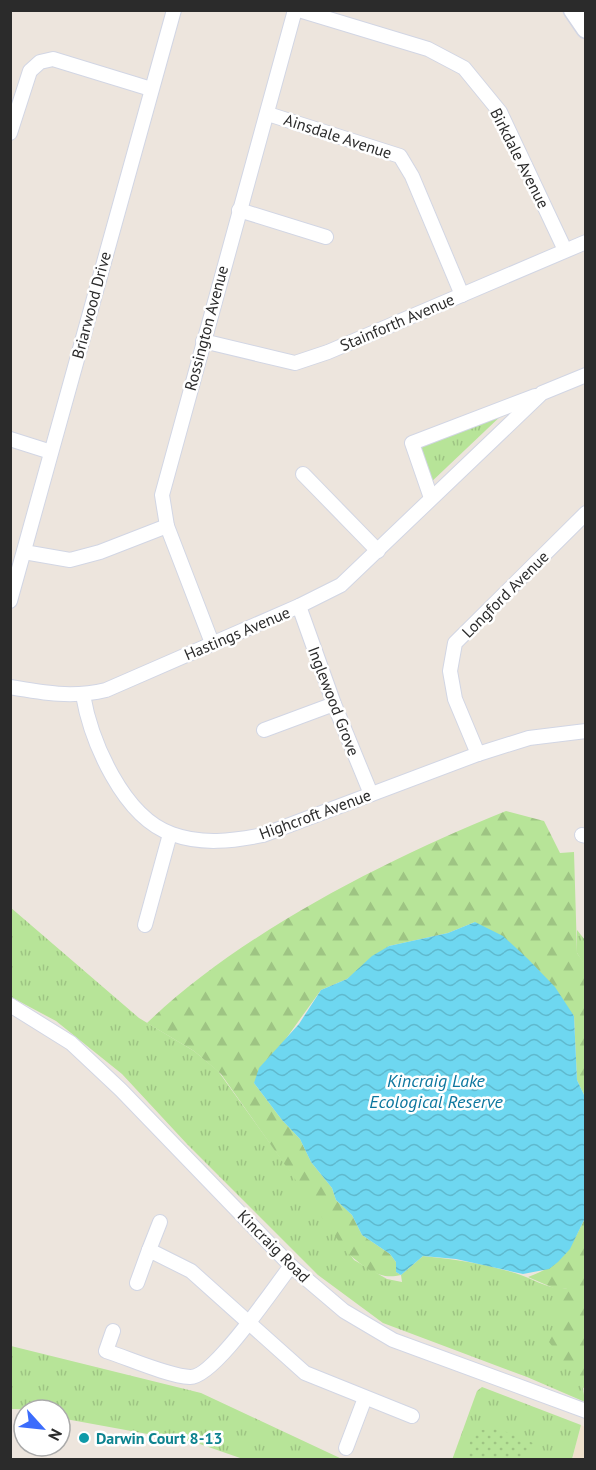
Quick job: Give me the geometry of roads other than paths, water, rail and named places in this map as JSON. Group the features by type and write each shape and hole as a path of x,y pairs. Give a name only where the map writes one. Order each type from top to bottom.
{"street":[{"name":"Briarwood Drive","path":"10,601 174,10"},
{"name":"Rossington Avenue","path":"212,643 167,526 162,495 239,210 297,10"},
{"name":"Birkdale Avenue","path":"297,10 429,49 464,68 500,112 566,250"},
{"path":"10,133 13,117 30,71 40,62 53,59 151,89"},
{"name":"Ainsdale Avenue","path":"268,114 400,156 412,176 462,295"},
{"path":"239,210 317,239"},
{"name":"Stainforth Avenue","path":"203,341 295,363 328,352 585,242"},
{"name":"Hastings Avenue","path":"431,498 412,443 585,375"},
{"name":"Hastings Avenue","path":"10,687 56,695 83,695 106,690 299,606 341,585 542,393"},
{"path":"10,439 51,452"},
{"path":"303,474 378,551"},
{"name":"Longford Avenue","path":"478,754 455,699 450,671 455,643 585,513"},
{"path":"24,552 70,560 100,552 167,526"},
{"name":"Inglewood Grove","path":"299,606 334,704 370,794"},
{"name":"Highcroft Avenue","path":"83,695 99,752 120,788 146,818 170,834 217,841 262,835 478,754 529,738 585,731"},
{"path":"264,730 334,704"},
{"path":"145,925 170,834"},
{"name":"Kincraig Road","path":"10,1005 71,1043 121,1090 291,1266 344,1311 393,1340 585,1411"},
{"path":"137,1283 160,1222"},
{"path":"149,1250 191,1271 305,1373 412,1416"},
{"path":"113,1332 106,1351 191,1377 207,1372 291,1266"},
{"path":"346,1448 365,1398"}],"water":[{"name":"Kincraig Lake Ecological Reserve","path":"475,922 503,936 528,959 555,987 574,1016 577,1080 585,1097 585,1218 570,1249 549,1269 523,1274 456,1259 423,1256 401,1275 396,1272 396,1262 390,1254 362,1235 352,1215 336,1200 332,1188 311,1162 300,1139 282,1120 254,1083 259,1068 299,1024 321,990 347,979 372,956 389,946 448,933"}],"place":[{"name":"Darwin Court 8-13","path":"84,1438"}]}
